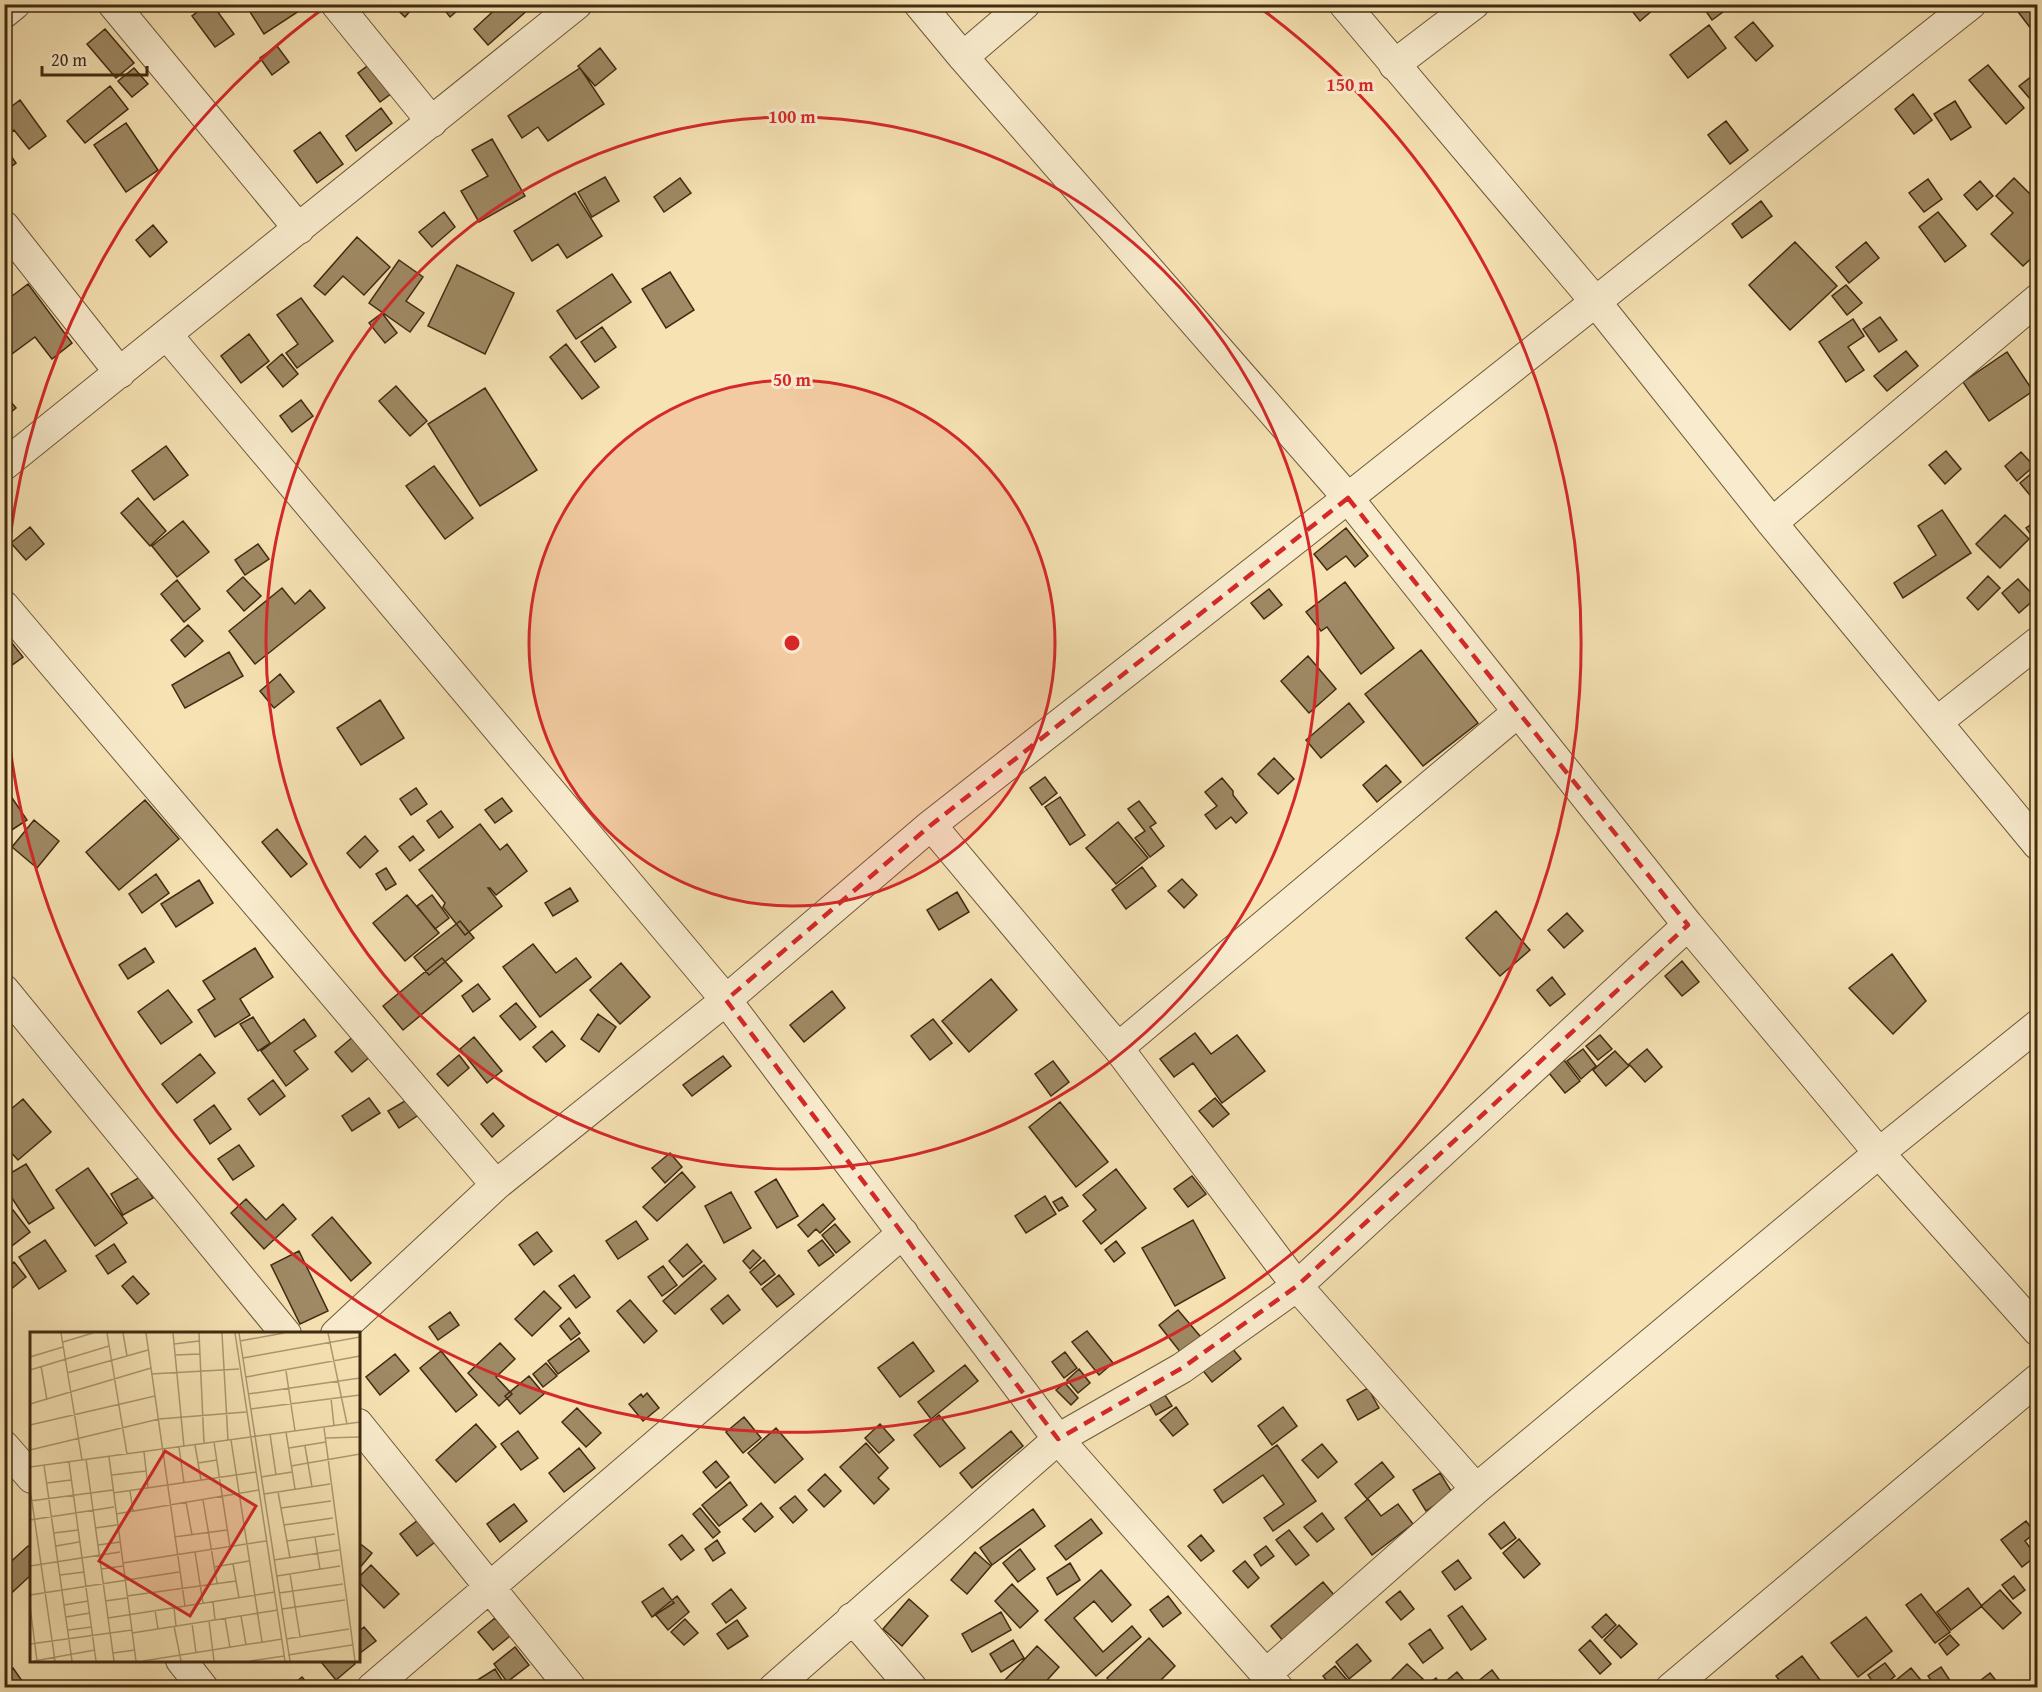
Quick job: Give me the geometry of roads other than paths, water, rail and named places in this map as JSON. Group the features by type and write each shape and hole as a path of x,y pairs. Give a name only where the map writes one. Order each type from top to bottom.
{"street":[{"path":"4,13 15,4"},
{"path":"113,4 299,229"},
{"path":"336,4 432,122"},
{"path":"4,465 578,4"},
{"path":"920,4 963,57 1348,498 1688,925 1879,1154 2037,1331"},
{"path":"963,57 1025,4"},
{"path":"1344,4 1595,301 1772,523 2037,845"},
{"path":"1394,65 1474,4"},
{"path":"338,1332 496,1185 726,1000 931,825 1971,4"},
{"path":"4,226 120,373"},
{"path":"1772,523 2037,299"},
{"path":"167,335 726,1000 1058,1440 1272,1681 1476,1489 2037,1025"},
{"path":"4,606 496,1185"},
{"path":"1937,722 2037,642"},
{"path":"1118,1048 1518,712"},
{"path":"931,825 1118,1048 1297,1286 1476,1489"},
{"path":"774,1688 1058,1440 1182,1368 1297,1286 1688,925"},
{"path":"4,990 284,1332"},
{"path":"372,1688 903,1233"},
{"path":"1671,1688 2037,1379"},
{"path":"360,1427 571,1688"},
{"path":"4,1446 30,1476"},
{"path":"852,1618 912,1688"},
{"path":"183,1662 203,1688"}]}
